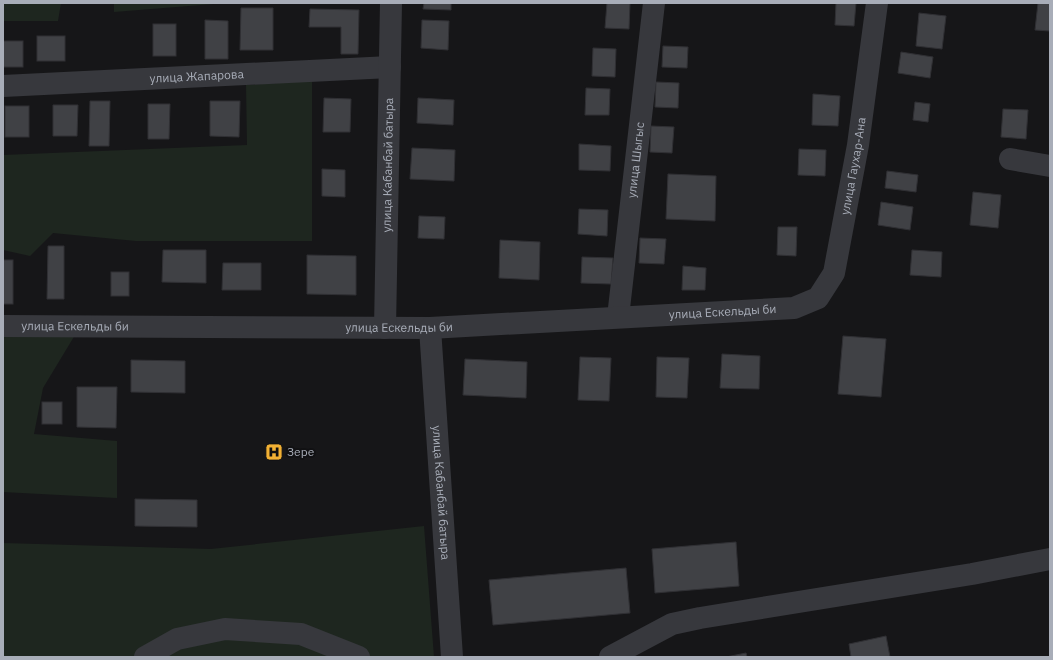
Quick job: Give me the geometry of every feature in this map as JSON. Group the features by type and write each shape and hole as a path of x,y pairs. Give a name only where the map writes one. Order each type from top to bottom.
{"street":[{"name":"улица Кабанбай батыра","path":"384,328 391,3"},
{"name":"улица Шыгыс","path":"618,317 654,3"},
{"name":"улица Гаухар-Ана","path":"794,308 818,298 834,273 858,145 877,3"},
{"name":"улица Жапарова","path":"3,86 390,67"},
{"path":"1010,159 1050,166"},
{"name":"улица Ескельды би","path":"3,326 430,328 794,308"},
{"name":"улица Кабанбай батыра","path":"430,328 452,657"},
{"path":"610,657 672,624 700,618 972,574 1050,559"},
{"path":"145,657 177,639 225,629 301,634 359,657"}],"shaded area":[{"path":"3,3 61,3 58,21 3,21"},
{"path":"114,3 226,3 114,12"},
{"path":"312,81 312,241 136,241 53,233 30,256 3,250 3,155 247,145 246,85"},
{"path":"3,335 75,335 43,388 34,434 117,441 117,498 3,492"},
{"path":"424,526 434,657 3,657 3,543 211,549"}],"building":[{"path":"424,3 451,3 451,10 423,9"},
{"path":"607,3 630,3 629,29 605,28"},
{"path":"836,3 856,3 854,26 835,25"},
{"path":"1038,3 1050,3 1050,31 1035,30"},
{"path":"241,8 273,8 273,50 240,50"},
{"path":"310,9 359,10 358,54 341,54 341,27 309,27"},
{"path":"919,13 946,16 942,49 916,46"},
{"path":"205,20 228,21 228,59 205,59"},
{"path":"422,20 449,21 448,50 421,48"},
{"path":"153,24 176,24 176,56 153,56"},
{"path":"37,36 65,36 65,61 37,61"},
{"path":"3,41 23,41 23,67 3,67"},
{"path":"663,46 688,47 687,68 662,67"},
{"path":"593,48 616,49 615,77 592,76"},
{"path":"901,52 933,57 930,78 898,73"},
{"path":"656,82 679,83 678,108 655,107"},
{"path":"586,88 610,89 609,115 585,115"},
{"path":"813,94 840,96 838,126 812,125"},
{"path":"324,98 351,99 350,132 323,132"},
{"path":"418,98 454,100 453,125 417,123"},
{"path":"90,101 110,101 109,146 89,146"},
{"path":"210,101 240,101 239,137 210,136"},
{"path":"915,102 930,104 928,122 913,120"},
{"path":"148,104 170,104 169,139 148,139"},
{"path":"53,105 78,105 77,136 53,136"},
{"path":"5,106 29,106 29,137 5,137"},
{"path":"1003,109 1028,110 1026,139 1001,137"},
{"path":"651,126 674,127 672,153 650,152"},
{"path":"579,144 611,146 610,171 579,170"},
{"path":"412,148 455,150 454,181 410,179"},
{"path":"799,149 826,150 825,176 798,175"},
{"path":"322,169 345,170 345,197 322,196"},
{"path":"887,171 918,175 916,192 885,188"},
{"path":"668,174 716,176 715,221 666,219"},
{"path":"973,192 1001,195 998,228 970,225"},
{"path":"881,202 913,207 910,230 878,225"},
{"path":"579,209 608,210 607,236 578,234"},
{"path":"419,216 445,217 444,239 418,238"},
{"path":"778,227 797,227 796,256 777,255"},
{"path":"640,238 666,239 664,264 639,263"},
{"path":"500,240 540,242 539,280 499,278"},
{"path":"48,246 64,246 64,299 47,299"},
{"path":"163,250 206,250 206,283 162,282"},
{"path":"912,250 942,252 941,277 910,275"},
{"path":"307,255 356,256 356,295 307,294"},
{"path":"582,257 613,258 611,284 581,283"},
{"path":"3,260 13,260 13,304 3,304"},
{"path":"223,263 261,263 261,290 222,290"},
{"path":"683,266 706,268 705,290 682,290"},
{"path":"111,272 129,272 129,296 111,296"},
{"path":"843,336 886,339 881,397 838,394"},
{"path":"722,354 760,356 759,389 720,388"},
{"path":"580,357 611,358 609,401 578,400"},
{"path":"657,357 689,358 687,398 656,397"},
{"path":"465,359 527,362 526,398 463,395"},
{"path":"131,360 185,361 185,393 131,392"},
{"path":"77,387 117,387 116,428 77,427"},
{"path":"42,402 62,402 62,424 42,424"},
{"path":"135,499 197,500 197,527 135,526"},
{"path":"736,542 739,586 655,593 652,549"},
{"path":"626,568 630,613 493,625 489,580"},
{"path":"886,636 890,657 851,657 849,644"},
{"path":"746,653 747,657 726,657"}],"place":[{"name":"Зере","path":"274,452"}]}
